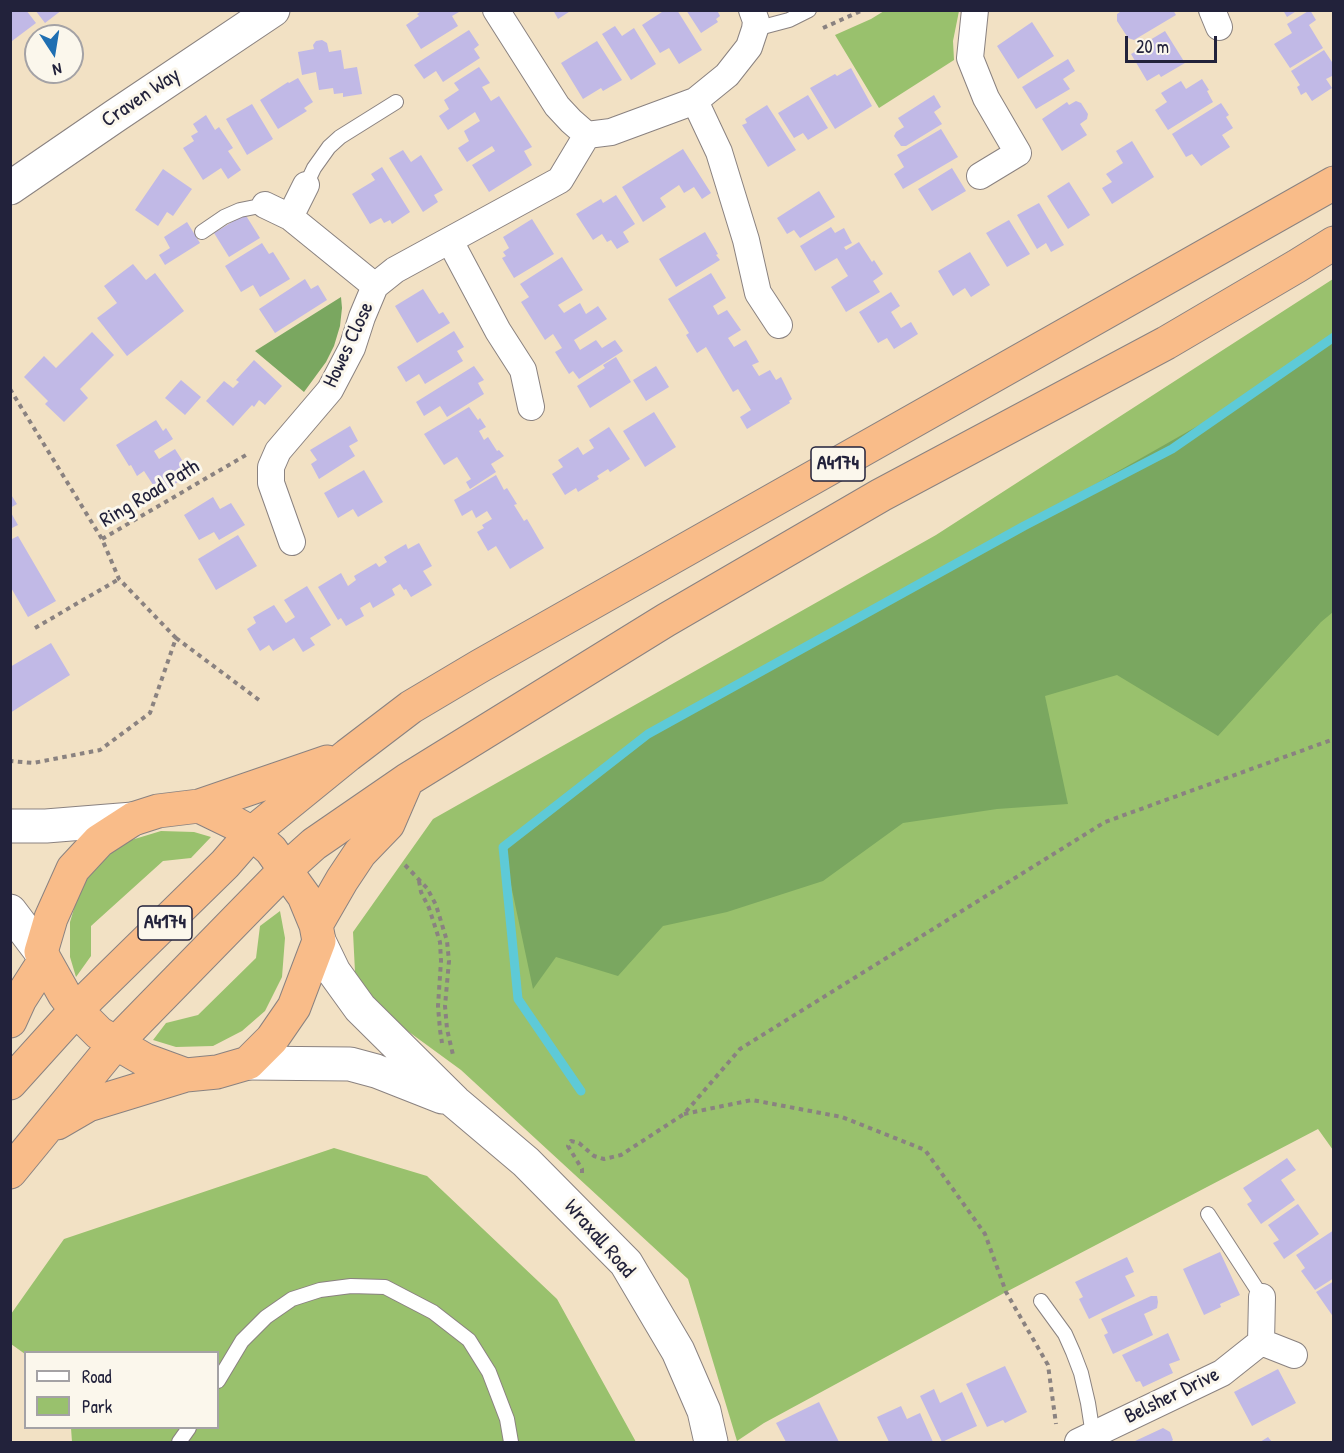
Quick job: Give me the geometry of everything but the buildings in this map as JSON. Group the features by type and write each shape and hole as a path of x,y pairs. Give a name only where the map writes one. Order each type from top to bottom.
{"highway":[{"name":"A4174","path":"10,1083 76,1010 225,864 252,833 411,707 1334,183"},
{"name":"A4174","path":"10,1172 115,1044 285,870 314,844 407,780 666,620 891,490 1166,343 1334,243"},
{"name":"A4174","path":"199,806 348,755"},
{"path":"43,956 64,994 76,1010 99,1033 145,1060 186,1075 217,1072 248,1063 272,1039 294,1007 317,933 342,880 360,854 388,824 407,780"},
{"path":"10,1021 43,956 51,918 73,869 99,841 133,819 158,811 199,806 252,833 270,850 304,896 317,933"},
{"name":"A4174","path":"43,1132 88,1105 186,1075"}],"street":[{"name":"Craven Way","path":"10,188 273,10"},
{"path":"496,10 558,106 587,135 611,132 695,101 727,75 749,47 754,20"},
{"path":"975,10 970,58 986,98 1018,153 980,176"},
{"path":"695,101 719,152 746,240 758,293 779,325"},
{"name":"Howes Close","path":"292,542 271,483 271,468 278,451 330,390 352,348 375,286 395,270 560,180 587,135"},
{"path":"290,217 306,184"},
{"path":"265,205 290,217 375,286"},
{"path":"450,241 498,331 523,370 531,406"},
{"path":"10,826 46,826 133,819"},
{"path":"10,911 43,956"},
{"name":"Wraxall Road","path":"317,933 334,972 360,1008 455,1102 526,1162 626,1263 678,1351 704,1411 711,1443"},
{"name":"Wraxall Road","path":"248,1063 350,1064 376,1071 455,1102"},
{"path":"1262,1298 1261,1342 1294,1354"},
{"name":"Belsher Drive","path":"1076,1436 1222,1373 1261,1342"}],"lane":[{"path":"754,20 789,20 809,10"},
{"path":"306,184 328,147 396,102"},
{"path":"202,232 224,217 240,210 265,205"},
{"path":"1208,1214 1262,1298"},
{"path":"219,1379 242,1341 266,1317 292,1299 320,1290 351,1286 385,1287 433,1311 469,1340 489,1372 507,1419 511,1443"},
{"path":"1041,1301 1065,1334 1081,1373 1088,1402 1076,1436"},
{"path":"179,1443 188,1429"}],"path":[{"path":"10,389 102,539"},
{"name":"Ring Road Path","path":"259,700 176,638 119,579 102,539 243,455 278,451"},
{"path":"35,628 119,579"},
{"path":"10,760 33,763 100,750 150,713 176,638"},
{"path":"562,1197 582,1180 582,1169 568,1146 571,1141 579,1143 594,1156 604,1159 621,1155 684,1114 740,1049 1105,822 1334,739"},
{"path":"405,865 427,888 436,905 447,941 449,961 445,1006 447,1029 457,1073 455,1102"},
{"path":"419,880 421,892 440,942 438,1006 444,1049"},
{"path":"684,1114 753,1100 842,1117 925,1150 985,1234 1006,1292 1048,1365 1076,1436"}],"green space":[{"path":"884,11 959,11 953,41 954,60 879,108 835,35"},
{"path":"1333,279 1333,1150 1318,1129 1006,1292 764,1423 737,1441 688,1279 461,1070 383,1013 355,972 353,932 433,819 936,535"},
{"path":"341,297 340,326 334,346 326,362 304,392 255,351"},
{"path":"1333,337 1333,612 1321,622 1218,736 1117,675 1045,696 1068,804 997,809 903,823 823,881 727,912 663,926 618,976 556,957 533,989 504,852 542,816 643,738 1231,407"},
{"path":"161,831 194,832 211,837 191,858 163,861 91,926 91,956 76,977 70,957 70,922 80,889 100,861 128,841"},
{"path":"280,911 285,938 282,977 265,1011 242,1031 213,1046 176,1047 153,1040 166,1023 198,1015 256,958 260,926"},
{"path":"334,1148 427,1176 557,1299 636,1442 72,1442 71,1429 219,1429 219,1351 24,1351 24,1353 11,1344 11,1314 64,1239"}],"waterway":[{"path":"581,1091 518,999 503,847 648,734 1024,526 1172,449 1334,337"}]}
